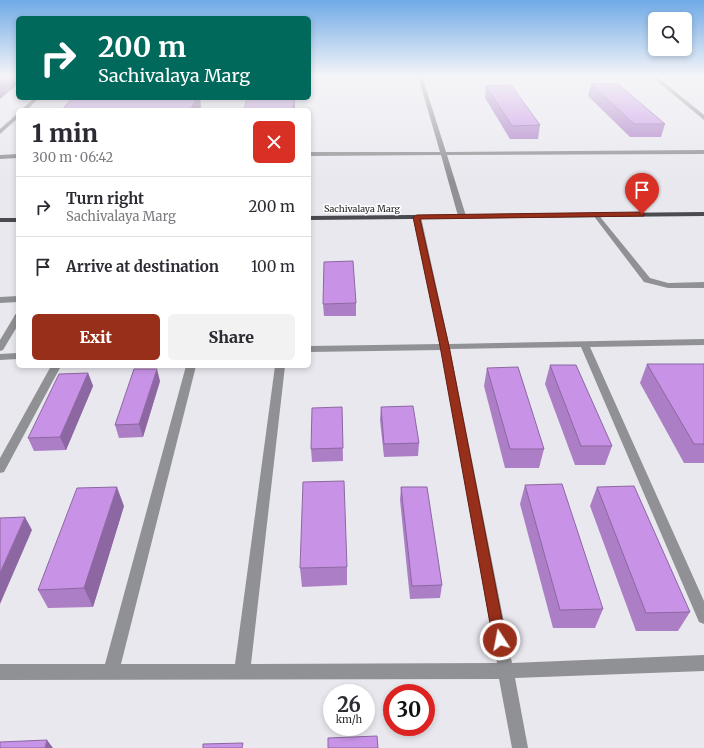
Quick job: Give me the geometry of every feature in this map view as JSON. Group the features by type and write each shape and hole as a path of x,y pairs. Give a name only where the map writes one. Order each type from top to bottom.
{"main road":[{"name":"Sachivalaya Marg","path":"311,218 704,214"},
{"path":"0,220 16,220"}],"street":[{"path":"430,111 462,216"},
{"path":"695,111 704,118"},
{"path":"0,132 16,117"},
{"path":"311,154 704,152"},
{"path":"0,157 16,156"},
{"path":"595,214 648,280 653,283 668,285 704,285"},
{"path":"417,217 445,346 520,748"},
{"path":"0,300 16,299"},
{"path":"0,348 16,320"},
{"path":"311,349 704,342"},
{"path":"584,344 704,617"},
{"path":"0,357 16,356"},
{"path":"0,469 55,368"},
{"path":"111,672 190,368"},
{"path":"242,672 280,368"},
{"path":"0,672 505,672 704,663"}],"building":[{"path":"502,111 530,111 540,125 512,126"},
{"path":"620,111 650,111 665,124 634,124"},
{"path":"353,261 356,303 323,304 324,262"},
{"path":"647,364 704,364 704,444 694,444"},
{"path":"550,365 576,365 612,446 581,446"},
{"path":"518,367 544,449 510,449 487,368"},
{"path":"134,369 157,369 139,424 115,425"},
{"path":"88,373 60,437 28,438 59,374"},
{"path":"413,406 419,443 384,444 381,407"},
{"path":"342,407 343,448 311,449 312,408"},
{"path":"344,481 347,567 300,568 303,482"},
{"path":"562,484 603,609 560,610 525,485"},
{"path":"634,486 690,612 646,613 597,487"},
{"path":"117,487 84,588 38,590 77,488"},
{"path":"401,487 427,487 442,585 412,586"},
{"path":"25,517 0,573 0,518"},
{"path":"377,736 378,748 328,748 328,738"},
{"path":"47,740 45,748 0,748 0,742"},
{"path":"243,743 242,748 203,748 203,744"}],"route":[{"path":"500,640 445,346 417,217 642,214"}]}
